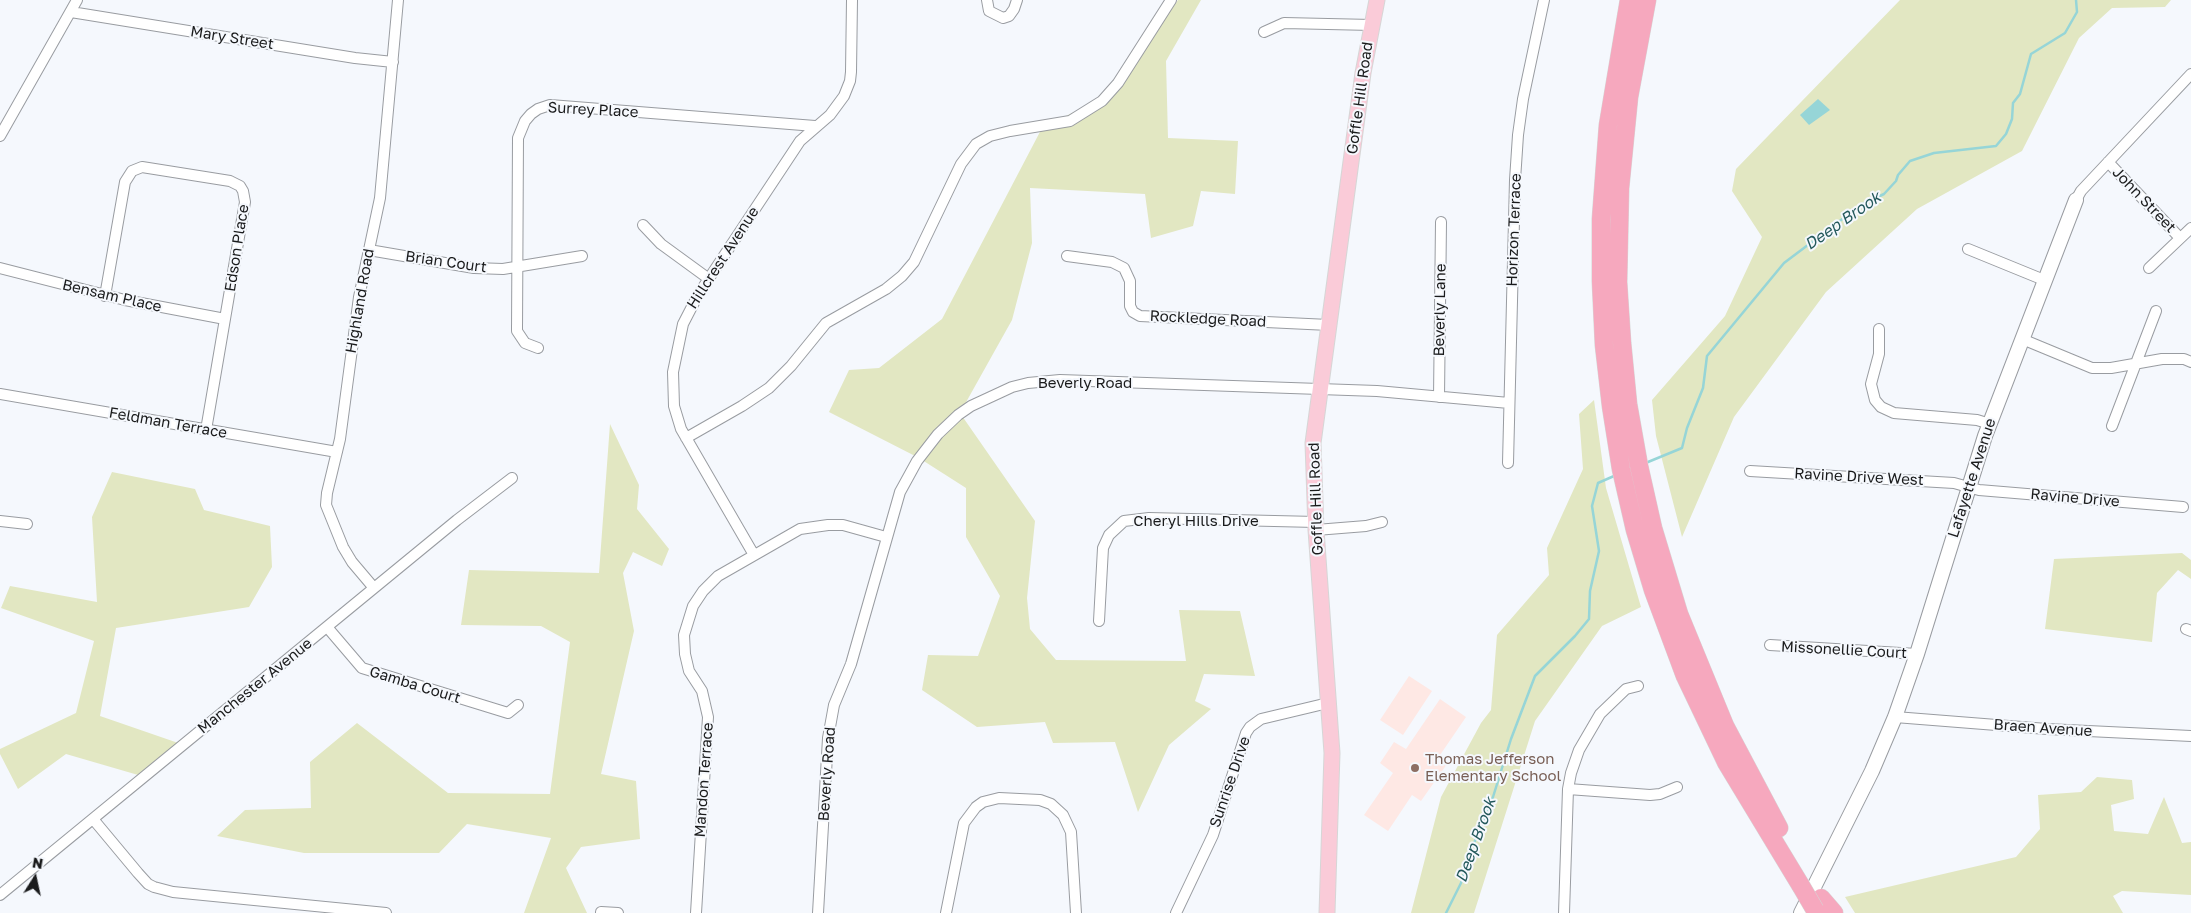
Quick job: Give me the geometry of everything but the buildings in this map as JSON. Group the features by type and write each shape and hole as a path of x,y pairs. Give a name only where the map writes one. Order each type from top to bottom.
{"highway":[{"path":"1629,0 1608,125 1601,219 1604,345 1621,469 1650,583 1685,676 1726,762 1804,881"},
{"path":"1647,0 1625,127 1618,235 1618,282 1622,352 1628,404 1639,466 1653,528 1670,586 1712,698 1820,910"}],"main road":[{"name":"Goffle Hill Road","path":"1327,913 1332,753 1316,526 1313,443 1362,73 1377,0"}],"street":[{"path":"0,135 77,0"},
{"name":"Highland Road","path":"374,588 352,562 343,547 328,512 327,493 337,452 359,297 380,198 398,0"},
{"name":"Hillcrest Avenue","path":"754,555 686,438 674,406 673,372 679,337 687,313 800,142 838,106 850,81 852,0"},
{"path":"987,0 989,11 1003,18 1009,16 1014,10 1017,0"},
{"path":"686,438 769,388 791,366 826,323 881,292 902,276 914,262 961,164 976,144 990,136 1010,131 1070,121 1102,101 1118,83 1171,0"},
{"name":"Horizon Terrace","path":"1508,463 1515,180 1518,135 1523,100 1544,0"},
{"name":"Mary Street","path":"71,12 355,58 393,62"},
{"path":"1264,32 1284,23 1372,25"},
{"name":"Lafayette Avenue","path":"1820,910 1872,771 1895,717 1917,654 1968,486 2044,280 2076,200 2081,191 2191,74"},
{"name":"Surrey Place","path":"538,348 525,343 517,331 516,267 518,138 525,121 538,109 550,105 815,126"},
{"name":"John Street","path":"2108,162 2180,238"},
{"name":"Edson Place","path":"105,296 125,182 132,170 142,167 230,180 240,186 245,202 206,430"},
{"name":"Beverly Lane","path":"1439,397 1441,222"},
{"path":"643,225 666,248 709,279"},
{"path":"2149,268 2191,228"},
{"path":"1968,249 2044,280"},
{"name":"Brian Court","path":"369,250 474,268 503,269 582,256"},
{"name":"Rockledge Road","path":"1067,256 1112,262 1124,268 1130,281 1130,306 1133,312 1140,316 1328,325"},
{"name":"Bensam Place","path":"0,268 105,296 225,319"},
{"path":"2112,426 2156,311"},
{"path":"1879,329 1879,354 1871,384 1875,400 1881,407 1900,414 1977,420 1990,424"},
{"path":"2022,340 2092,368 2110,368 2162,359 2191,362"},
{"name":"Beverly Road","path":"818,913 830,721 834,705 851,664 894,508 908,476 938,434 949,422 971,406 1012,387 1028,383 1060,380 1393,392 1509,403"},
{"name":"Feldman Terrace","path":"0,394 337,452"},
{"name":"Ravine Drive West","path":"1750,471 1954,483 1968,486"},
{"name":"Manchester Avenue","path":"0,895 374,588 512,478"},
{"name":"Ravine Drive","path":"1968,486 1979,490 2182,507"},
{"name":"Cheryl Hills Drive","path":"1099,621 1104,548 1108,535 1124,522 1149,518 1316,526 1366,526 1382,522"},
{"path":"0,521 28,524"},
{"name":"Mandon Terrace","path":"696,913 708,716 702,691 686,662 684,635 693,606 703,591 718,576 789,534 810,526 844,525 886,537"},
{"name":"Gamba Court","path":"327,627 362,668 508,713 518,705"},
{"name":"Missonellie Court","path":"1770,645 1917,654"},
{"path":"1564,913 1568,789 1579,750 1600,714 1626,689 1638,686"},
{"name":"Sunrise Drive","path":"1176,913 1212,835 1246,733 1250,727 1261,719 1328,703"},
{"name":"Braen Avenue","path":"1895,717 2048,729 2191,736"},
{"path":"1568,789 1650,795 1660,794 1677,787"},
{"path":"946,913 964,823 976,807 991,799 999,798 1040,800 1051,804 1063,815 1071,832 1076,913"},
{"path":"93,818 138,873 148,884 154,887 174,892 386,913"},
{"path":"601,912 618,913"}],"shaded area":[{"path":"1409,676 1432,691 1403,735 1380,720"},
{"name":"Thomas Jefferson Elementary School","path":"1440,699 1466,717 1438,758 1447,764 1421,801 1412,795 1388,831 1364,815 1393,773 1380,763 1394,742 1406,749"}],"green space":[{"path":"1178,0 1201,0 1166,61 1168,138 1238,141 1235,194 1201,191 1193,226 1151,238 1145,194 1030,188 1032,243 1012,320 960,413 1035,521 1027,598 1030,629 1056,660 1186,661 1179,610 1240,611 1255,676 1204,674 1195,701 1211,709 1169,745 1138,812 1115,742 1053,743 1045,722 977,727 922,690 928,655 978,656 1000,596 966,537 966,488 919,458 829,412 849,370 879,368 942,319 1042,128 1110,94"},
{"path":"1900,0 2171,0 2165,7 2112,8 2079,38 2022,151 1917,209 1826,292 1734,417 1682,537 1656,436 1652,400 1725,316 1762,237 1732,191 1736,169"},
{"path":"1594,400 1606,488 1641,607 1602,626 1535,721 1474,913 1411,913 1441,797 1481,723 1491,710 1497,635 1549,575 1547,548 1583,469 1579,414"},
{"path":"610,424 639,485 637,509 669,549 662,566 633,552 623,573 634,631 601,774 636,781 640,839 581,847 566,868 587,913 524,913 551,838 467,824 439,853 304,853 217,836 245,810 311,808 310,762 357,723 448,793 550,794 570,642 541,626 461,625 469,570 599,573"},
{"path":"112,472 195,489 204,510 270,526 272,567 249,607 116,628 100,716 184,745 145,777 66,754 18,789 0,754 0,749 76,713 94,641 1,608 10,586 97,602 92,517"},
{"path":"2182,553 2191,560 2191,579 2178,570 2157,593 2152,642 2045,629 2054,559"},
{"path":"2097,777 2132,780 2134,799 2111,805 2114,831 2148,834 2164,797 2182,843 2191,842 2191,895 2122,891 2113,896 2123,913 1855,913 1845,897 2016,857 2040,829 2038,795 2081,792"}],"water":[{"path":"1818,99 1830,110 1809,125 1800,115"}],"waterway":[{"name":"Deep Brook","path":"1648,462 1682,448 1687,428 1703,388 1707,356 1784,263 1861,205 1884,194 1910,161 1934,153 1996,146 2006,134 2012,119 2013,103 2020,94 2031,54 2065,33 2077,12 2076,0"},
{"name":"Deep Brook","path":"1446,913 1461,883 1470,853 1493,797 1511,739 1535,676 1575,636 1589,619 1590,591 1599,551 1592,506 1598,483 1614,476"}],"place":[{"name":"Thomas Jefferson Elementary School","path":"1415,768"}]}
